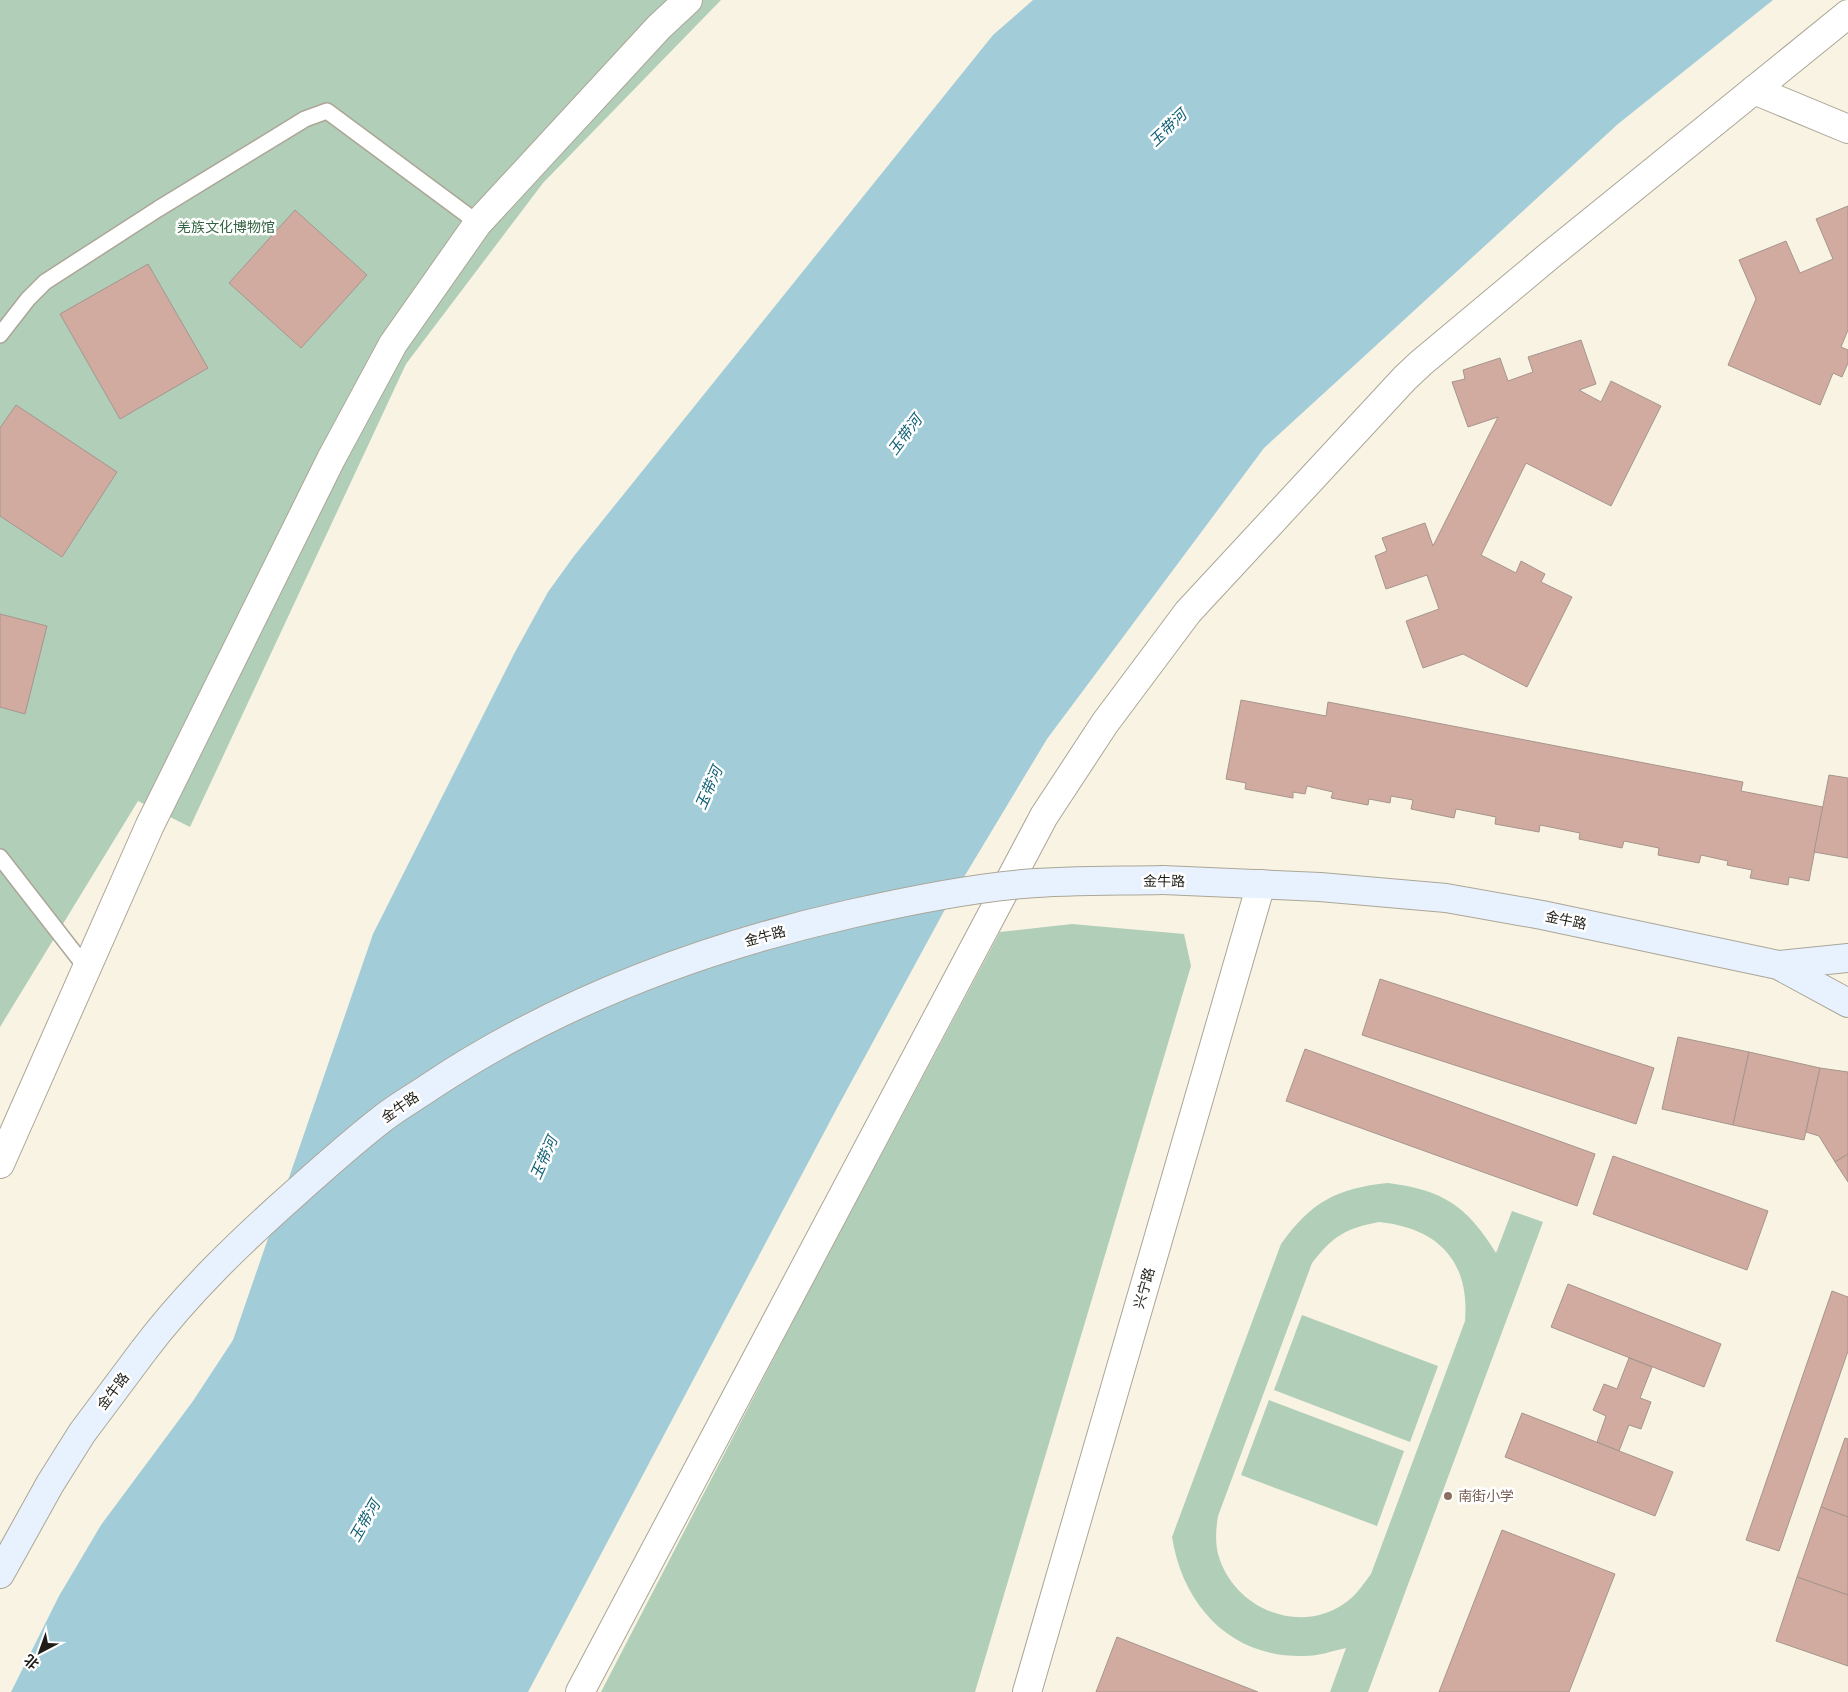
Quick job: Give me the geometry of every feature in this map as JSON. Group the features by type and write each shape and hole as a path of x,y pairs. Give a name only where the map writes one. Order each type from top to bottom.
{"main road":[{"name":"金牛路","path":"0,1574 50,1484 82,1433 167,1320 209,1274 257,1227 334,1158 384,1117 466,1062 523,1031 607,990 664,967 732,944 810,923 894,904 1020,884 1163,880 1320,887 1446,898 1542,914 1778,965"},
{"path":"1778,965 1848,958"},
{"path":"1778,965 1848,1004"}],"street":[{"path":"0,1164 150,825 331,459 393,344 478,223 659,27 688,0"},
{"path":"580,1692 1044,816 1104,723 1188,612 1405,378 1549,256 1848,14"},
{"path":"1754,90 1848,129"},
{"name":"兴宁路","path":"1026,1692 1261,884"}],"lane":[{"path":"0,335 28,299 46,282 158,209 305,119 328,111 478,223"},
{"path":"0,858 87,969"}],"green space":[{"name":"羌族文化博物馆","path":"0,0 721,0 543,183 406,364 190,827 138,801 0,1027"},
{"path":"1072,924 1184,934 1191,966 975,1692 601,1692 804,1300 1000,932"},
{"path":"1388,1183 1407,1186 1424,1190 1452,1203 1475,1223 1496,1253 1512,1211 1543,1222 1368,1692 1330,1692 1346,1648 1310,1656 1278,1654 1254,1648 1233,1637 1215,1623 1199,1606 1187,1585 1178,1562 1172,1537 1281,1244 1303,1217 1327,1200 1340,1193 1370,1185","holes":["1379,1222 1418,1232 1433,1240 1446,1251 1456,1265 1462,1281 1465,1300 1465,1321 1371,1574 1349,1600 1330,1611 1311,1617 1291,1617 1272,1612 1254,1603 1238,1590 1226,1573 1217,1549 1218,1516 1312,1263 1327,1246 1349,1230"]},
{"path":"1302,1315 1438,1366 1410,1442 1274,1390"},
{"path":"1269,1400 1404,1451 1377,1526 1241,1475"}],"water":[{"name":"玉带河","path":"1033,0 1773,0 1618,124 1264,448 1047,739 949,902 836,1110 528,1692 11,1692 59,1596 101,1525 193,1401 233,1340 373,934 514,654 548,592 574,556 993,35"}],"building":[{"path":"1848,206 1848,330 1841,347 1848,350 1848,363 1842,377 1833,373 1820,405 1728,365 1756,299 1739,260 1786,241 1800,273 1833,259 1816,219"},
{"path":"295,210 367,275 301,348 229,283"},
{"path":"148,264 208,368 120,419 60,314"},
{"path":"1581,340 1596,384 1579,390 1601,402 1611,381 1661,406 1611,506 1526,463 1481,555 1516,573 1521,561 1545,574 1541,582 1572,597 1527,687 1463,654 1423,668 1406,621 1439,609 1427,575 1386,589 1375,556 1387,551 1382,538 1425,523 1433,546 1498,417 1468,427 1452,382 1465,379 1463,370 1500,358 1508,381 1533,372 1528,357"},
{"path":"16,405 117,472 62,557 0,516 0,428"},
{"path":"0,614 47,626 25,714 0,707"},
{"path":"1241,700 1326,716 1328,702 1743,782 1741,791 1823,807 1809,881 1789,877 1788,885 1750,878 1752,870 1727,865 1728,861 1701,855 1699,863 1658,855 1659,848 1624,841 1622,848 1579,839 1580,833 1540,825 1539,832 1495,824 1496,817 1456,809 1454,818 1411,809 1413,800 1391,796 1390,803 1369,799 1368,805 1331,798 1333,792 1307,786 1305,794 1293,792 1293,798 1245,789 1246,783 1226,779"},
{"path":"1829,775 1848,778 1848,858 1814,852"},
{"path":"1380,979 1654,1068 1636,1124 1362,1035"},
{"path":"1678,1037 1749,1052 1733,1125 1662,1109"},
{"path":"1305,1049 1595,1154 1577,1206 1286,1101"},
{"path":"1749,1052 1820,1068 1804,1140 1733,1125"},
{"path":"1820,1068 1848,1072 1848,1154 1835,1162 1819,1136 1806,1132"},
{"path":"1848,1154 1848,1182 1835,1162"},
{"path":"1613,1156 1768,1211 1747,1270 1593,1214"},
{"path":"1568,1284 1721,1344 1704,1387 1551,1327"},
{"path":"1832,1291 1848,1297 1848,1351 1779,1551 1746,1540"},
{"path":"1629,1358 1652,1367 1640,1398 1651,1402 1641,1429 1629,1425 1619,1451 1597,1442 1606,1416 1593,1410 1604,1384 1617,1389"},
{"path":"1522,1413 1673,1472 1655,1516 1505,1457"},
{"path":"1845,1438 1848,1439 1848,1517 1821,1507"},
{"path":"1821,1507 1848,1517 1848,1595 1797,1577"},
{"path":"1502,1530 1615,1574 1569,1692 1439,1692"},
{"path":"1797,1577 1848,1595 1848,1666 1776,1641"},
{"path":"1117,1637 1258,1692 1096,1692"}],"place":[{"name":"南街小学","path":"1448,1496"}]}
